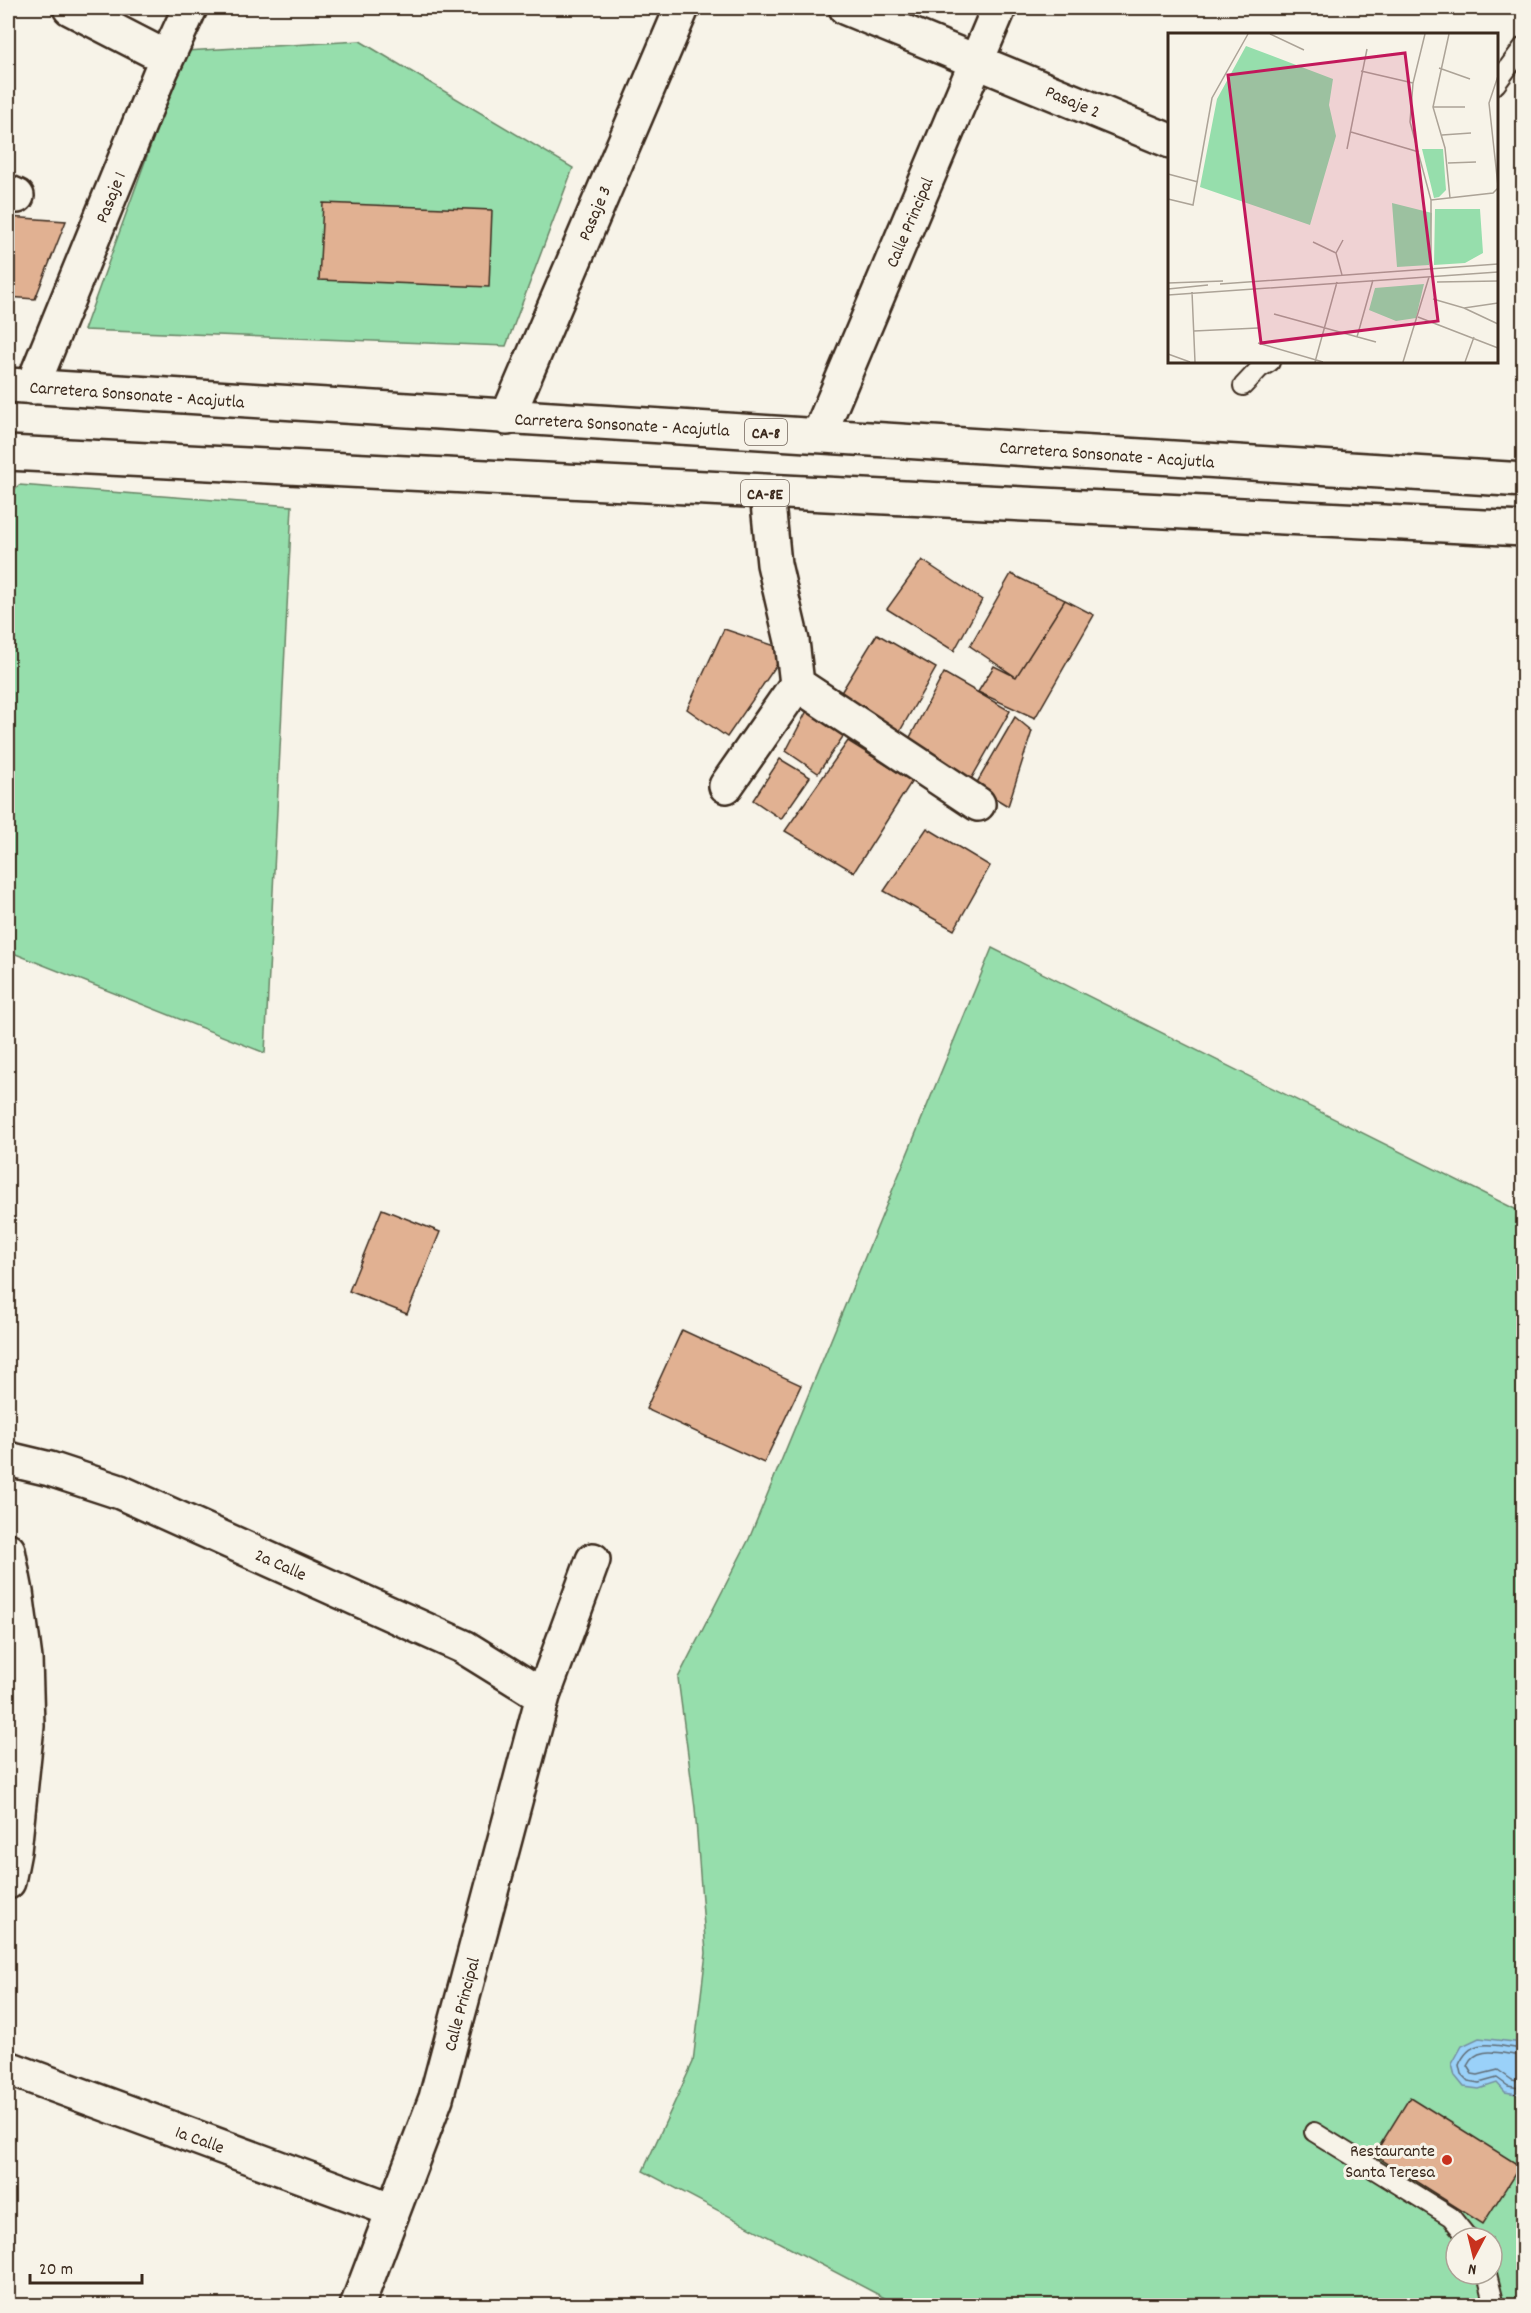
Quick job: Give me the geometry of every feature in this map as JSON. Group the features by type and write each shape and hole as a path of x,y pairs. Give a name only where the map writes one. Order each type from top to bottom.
{"main road":[{"path":"70,8 167,58"},
{"name":"Pasaje 1","path":"20,386 190,8"},
{"name":"Pasaje 3","path":"507,418 682,8"},
{"name":"Pasaje 2","path":"846,8 1168,140"},
{"name":"Calle Principal","path":"819,435 999,8"},
{"name":"Carretera Sonsonate - Acajutla","path":"20,386 1524,480"},
{"name":"CA-8E","path":"8,453 1524,531"},
{"path":"726,786 797,684 792,641 774,564 766,493"},
{"path":"797,684 978,804"},
{"name":"2a Calle","path":"8,1459 50,1468 120,1492 464,1647 543,1696"},
{"path":"8,1550 25,1659 27,1726 14,1851 8,1882"},
{"name":"Calle Principal","path":"357,2306 436,2098 543,1696 593,1560"},
{"name":"1a Calle","path":"8,2068 393,2210"}],"lane":[{"path":"1498,83 1524,46"},
{"path":"1243,386 1260,368 1268,363"},
{"path":"1314,2132 1451,2217 1458,2226"},
{"path":"1490,2286 1495,2306"}],"green space":[{"path":"360,41 573,168 506,346 84,330 185,51"},
{"path":"19,485 292,506 265,1053 8,951 8,495"},
{"path":"992,948 1523,1213 1524,2299 1519,2305 898,2305 643,2171 693,2062 706,1953 695,1808 678,1678 749,1539"}],"water":[{"path":"1479,2038 1523,2043 1523,2095 1505,2092 1497,2083 1479,2089 1464,2087 1455,2076 1452,2064 1462,2046"}],"building":[{"path":"323,203 492,210 489,287 319,280"},
{"path":"8,217 66,221 35,299 8,297"},
{"path":"922,560 982,600 954,651 887,609"},
{"path":"1011,574 1065,600 1016,677 970,646"},
{"path":"1065,600 1094,615 1035,718 978,692 994,666 1016,677"},
{"path":"724,629 787,650 727,737 687,709"},
{"path":"877,634 936,668 900,731 837,699"},
{"path":"944,673 1010,711 970,781 907,743"},
{"path":"811,703 851,725 818,773 786,751"},
{"path":"1015,717 1032,731 1008,806 975,786"},
{"path":"848,741 912,781 854,872 785,831"},
{"path":"780,759 810,777 781,819 753,800"},
{"path":"927,828 990,866 954,930 884,891"},
{"path":"382,1209 440,1232 407,1314 349,1291"},
{"path":"682,1330 801,1385 764,1463 646,1409"},
{"name":"Restaurante Santa Teresa","path":"1410,2097 1520,2166 1483,2224 1374,2155"}],"place":[{"name":"Restaurante Santa Teresa","path":"1447,2160"}]}
